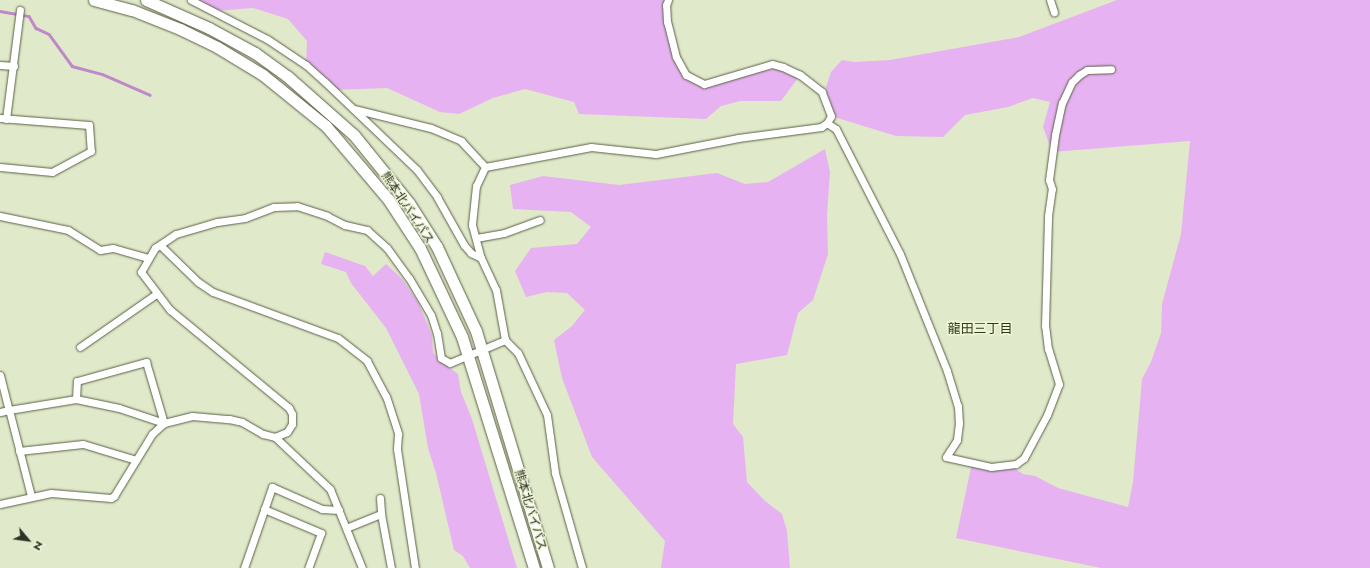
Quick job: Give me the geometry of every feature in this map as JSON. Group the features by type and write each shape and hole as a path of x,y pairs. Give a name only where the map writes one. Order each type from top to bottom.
{"highway":[{"name":"熊本北バイパス","path":"94,0 132,10 217,47 263,75 326,126 368,173 403,221 439,287 469,356 534,568"},
{"name":"熊本北バイパス","path":"146,0 174,11 254,53 314,97 354,135 409,203 437,248 476,331 548,568"}],"street":[{"path":"191,0 227,17 306,65 351,108 378,131 417,170 437,197 464,245 471,253 481,258"},
{"path":"485,167 591,147 656,154 738,138 821,127 827,123 831,116 822,92 800,75 783,67 772,64 704,84 686,75 676,56 667,22 666,5 668,0"},
{"path":"1050,0 1054,12"},
{"path":"0,167 52,172 91,151 90,125 3,119 14,66 20,10"},
{"path":"0,65 14,66"},
{"path":"827,123 836,129 900,254 947,371 958,406 959,423 957,440 946,457 991,467 1016,464 1024,458 1050,409 1059,384 1048,349 1044,326 1048,216 1052,189 1049,180 1061,109 1072,82 1079,75 1087,70 1111,69"},
{"path":"351,108 431,128 461,141 485,167"},
{"path":"485,167 474,197 472,225 481,258 496,290 506,340 518,353 546,415 555,473 582,568"},
{"path":"275,437 286,432 292,424 292,414 289,408 170,310 156,294 142,272 148,258 160,245 176,234 217,222 245,218 274,207 297,206 327,216 345,225 367,230 386,248 410,278 431,315 437,333 441,358 450,363 506,340"},
{"path":"0,216 68,230 100,250 113,248 148,258"},
{"path":"476,238 504,233 540,220"},
{"path":"160,245 198,282 213,292 338,338 367,361 386,396 398,434 397,449 414,568"},
{"path":"80,347 156,294"},
{"path":"76,399 77,380 146,362 164,423"},
{"path":"0,374 31,496"},
{"path":"0,412 76,399 119,408 164,423"},
{"path":"0,504 31,496 51,493 111,498 114,496 152,434 164,423 192,416 229,419 242,422 263,434 275,437 330,488 362,568"},
{"path":"19,451 83,444 136,460"},
{"path":"247,567 272,487 322,509 339,510"},
{"path":"380,498 381,514 391,568"},
{"path":"264,509 321,534 308,568"},
{"path":"346,528 381,514"}],"shaded area":[{"path":"191,0 668,0 666,5 681,67 704,84 783,67 800,75 781,101 740,101 721,106 706,119 579,114 574,102 525,89 493,98 459,114 440,112 387,88 331,90 306,65 307,41 288,19 253,8 215,11"},
{"path":"1117,0 1370,0 1370,568 1101,568 956,538 972,463 1009,465 1023,474 1035,476 1058,488 1128,507 1133,482 1142,379 1151,362 1161,333 1162,304 1181,234 1190,141 1052,152 1043,127 1050,102 1033,98 1008,107 965,115 943,137 896,136 831,116 826,87 831,72 842,60 854,62 890,60 1019,37"},
{"path":"825,149 830,172 827,215 828,254 813,300 798,313 787,355 736,364 733,424 743,437 747,482 765,501 782,514 787,531 790,568 661,568 665,541 592,457 562,378 554,340 572,326 585,310 567,293 547,292 526,297 515,271 531,248 577,244 591,227 571,212 513,209 510,185 543,176 619,185 717,173 745,184 768,182"},
{"path":"325,252 365,266 373,276 386,264 402,279 418,302 432,335 433,352 437,358 458,374 461,392 472,419 517,568 470,568 463,556 454,550 436,473 428,448 419,394 386,328 351,283 346,272 321,264"}],"waterway":[{"path":"0,11 29,16 36,28 49,34 72,66 102,74 150,95"}],"district":[{"name":"龍田三丁目","path":"980,329"}]}
